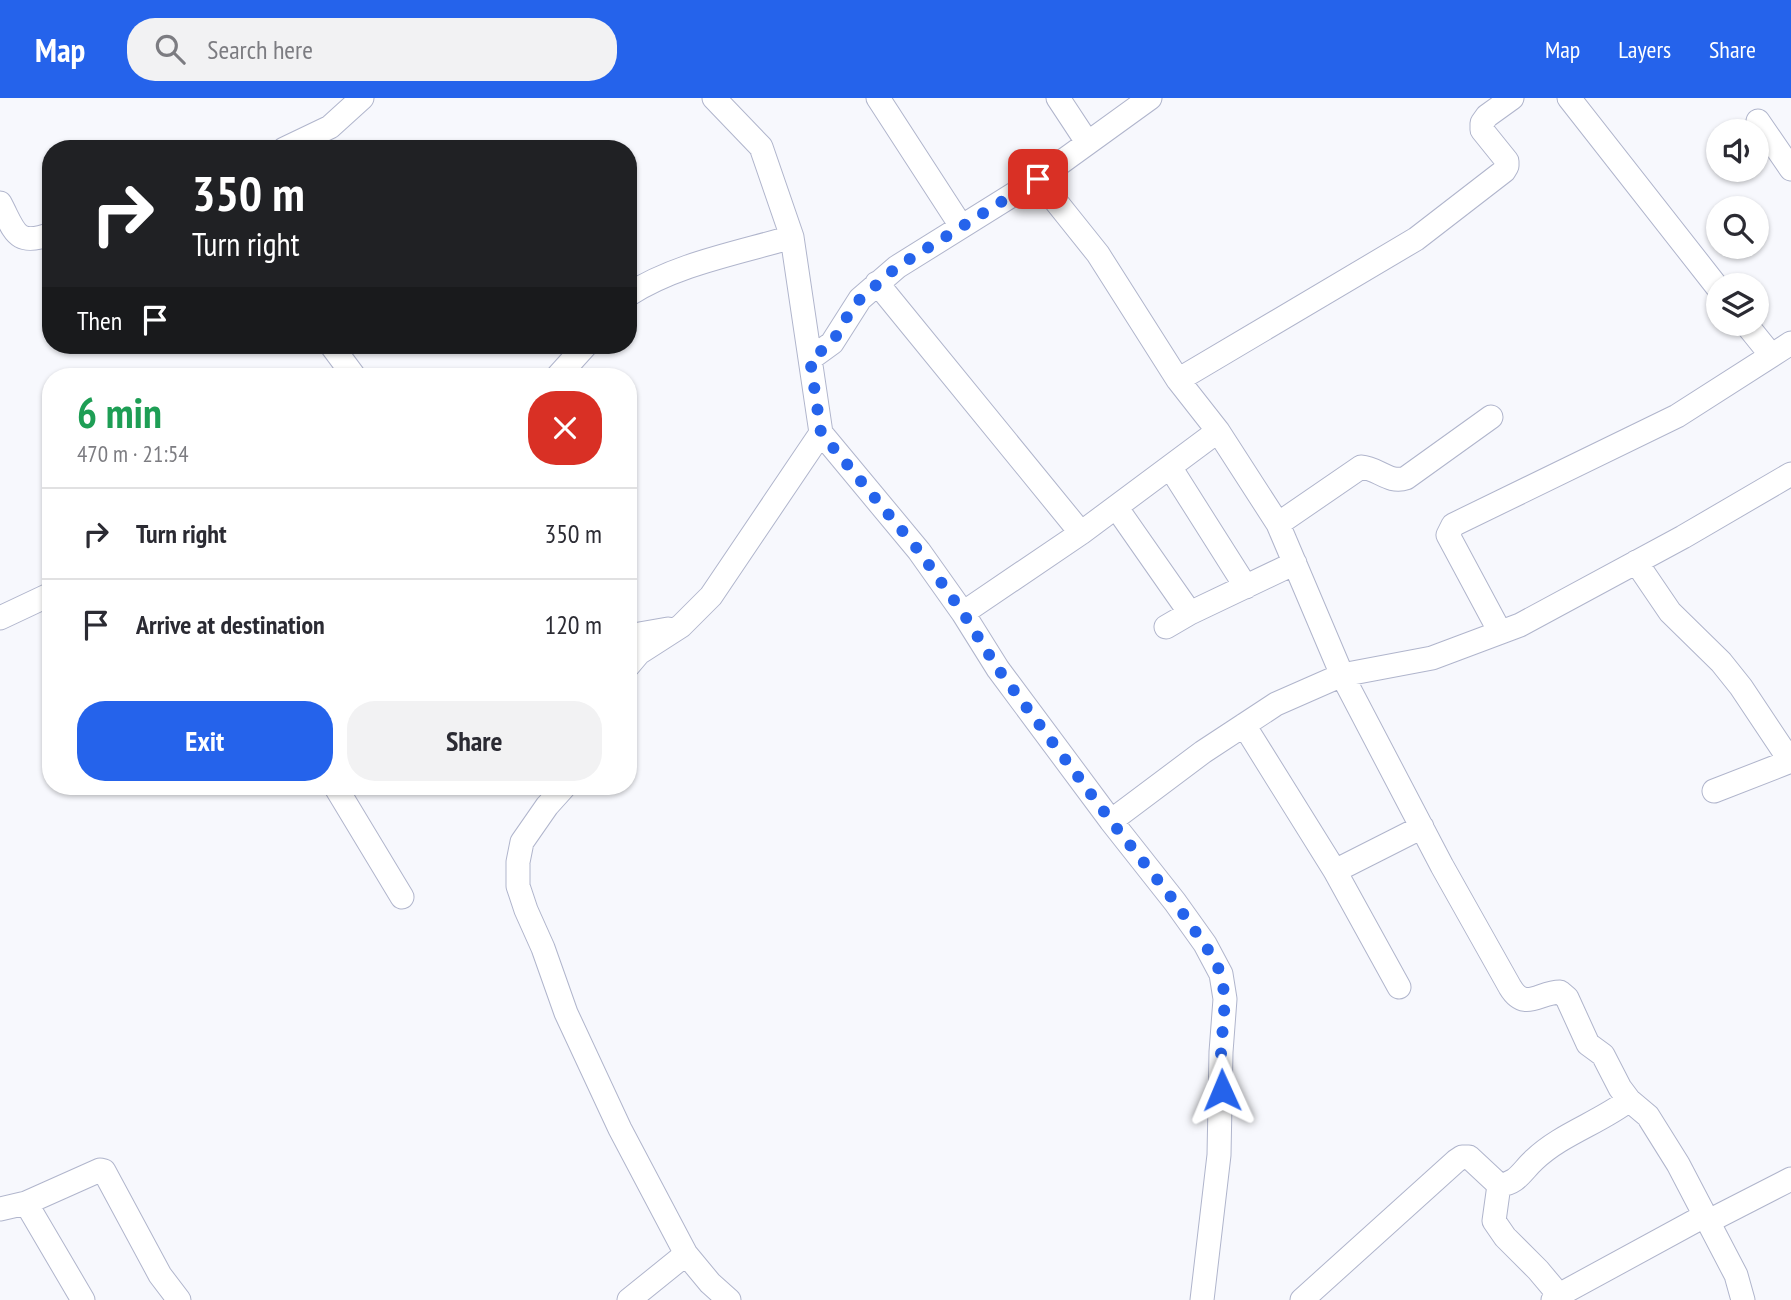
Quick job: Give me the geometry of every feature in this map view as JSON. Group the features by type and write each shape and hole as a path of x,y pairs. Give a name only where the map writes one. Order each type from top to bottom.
{"street":[{"path":"303,140 330,127 362,98"},
{"path":"714,98 761,147 792,237 821,433 919,551 998,669 1205,944 1221,974 1225,999 1219,1155 1202,1300"},
{"path":"878,98 961,226"},
{"path":"1058,98 1087,142"},
{"path":"810,359 832,343 848,315 877,283 897,267 1038,179 1150,98"},
{"path":"1178,380 1416,239 1504,171 1507,160 1482,130 1482,123 1487,116 1512,98"},
{"path":"1569,98 1706,273"},
{"path":"1769,137 1791,169"},
{"path":"1038,179 1098,254 1178,380 1218,431 1278,524 1342,675 1515,995 1529,1000 1553,992 1563,993 1588,1044 1607,1060 1615,1080 1629,1100 1648,1116 1667,1144 1736,1275 1743,1300"},
{"path":"0,203 21,237 31,240 42,237"},
{"path":"637,290 695,266 792,237"},
{"path":"877,283 1081,533"},
{"path":"1756,336 1771,355"},
{"path":"1500,632 1448,534 1453,525 1677,416 1791,343"},
{"path":"565,368 578,354"},
{"path":"1278,524 1361,467 1390,479 1406,478 1491,417"},
{"path":"963,613 1081,533 1218,431"},
{"path":"637,655 681,626 711,596 821,433"},
{"path":"1170,467 1246,587"},
{"path":"1111,821 1203,752 1276,704 1342,675 1432,658 1520,625 1791,474"},
{"path":"1115,507 1190,613"},
{"path":"1636,562 1670,612 1721,662 1741,687 1791,761 1714,791"},
{"path":"1166,627 1295,564"},
{"path":"0,618 42,598"},
{"path":"637,635 681,626"},
{"path":"1244,726 1335,871 1399,986"},
{"path":"340,795 402,897"},
{"path":"557,795 522,842 517,862 518,886 566,1013 620,1129 686,1254 710,1283 729,1300"},
{"path":"1335,871 1422,827"},
{"path":"1499,1185 1513,1183 1548,1149 1609,1115 1629,1100"},
{"path":"1302,1300 1462,1157 1469,1157 1499,1185"},
{"path":"0,1209 26,1203 100,1170 104,1171 160,1275 178,1300"},
{"path":"1499,1185 1493,1214 1497,1228 1558,1298 1707,1218 1791,1179"},
{"path":"26,1203 83,1300"},
{"path":"629,1300 686,1254"}],"route":[{"path":"1038,179 897,267 860,299 832,343 810,359 821,433 919,551 998,669 1175,902 1213,957 1221,974 1225,999 1221,1052 1222,1090"}]}
